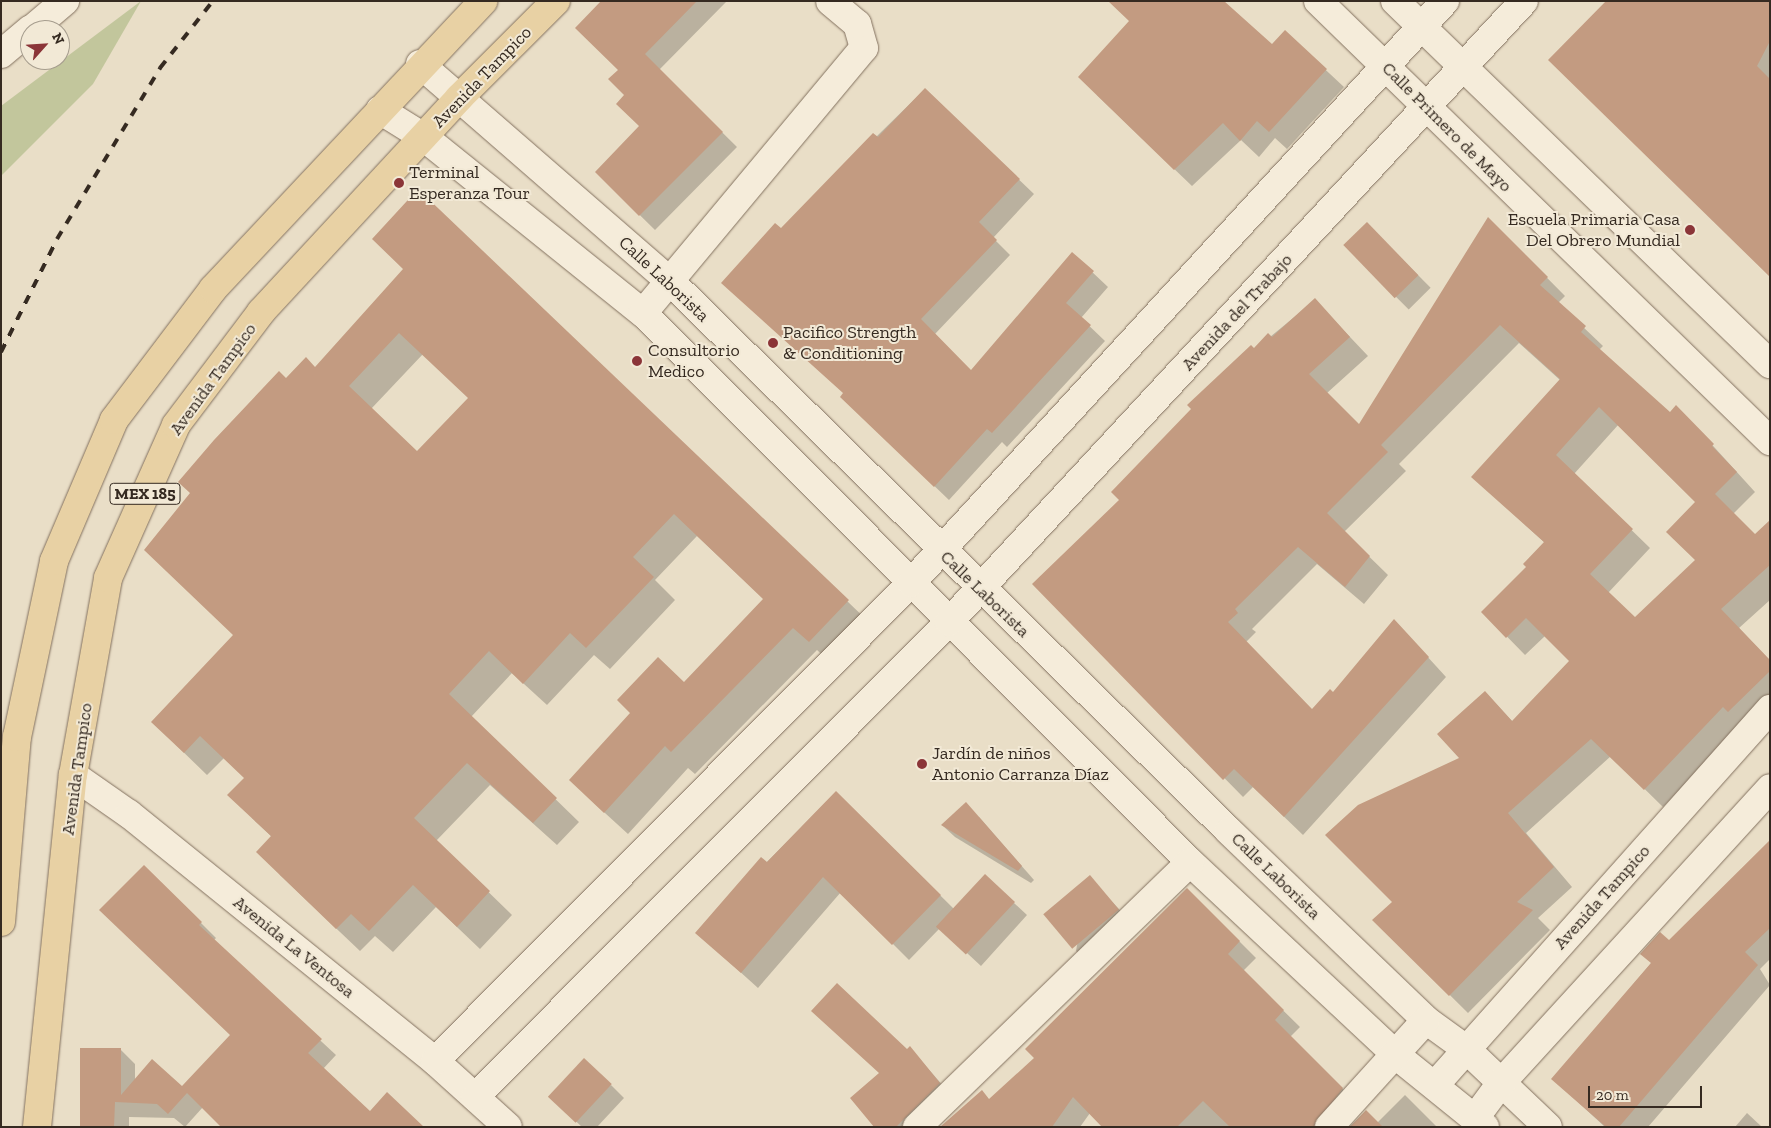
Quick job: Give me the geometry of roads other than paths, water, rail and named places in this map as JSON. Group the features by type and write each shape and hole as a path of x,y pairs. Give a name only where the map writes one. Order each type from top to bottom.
{"main road":[{"name":"MEX 185","path":"1,922 17,737 54,561 114,420 213,290 380,110 420,64 483,1"},
{"name":"Avenida Tampico","path":"37,1127 73,775 108,578 176,425 261,312 425,138 459,98 556,1"}],"street":[{"path":"42,20 66,1"},
{"path":"642,313 671,282 864,48 857,24 830,1"},
{"name":"Calle Primero de Mayo","path":"1318,1 1427,110 1770,441"},
{"path":"1396,1 1770,364"},
{"path":"435,1061 911,582 1387,69 1445,1"},
{"name":"Avenida del Trabajo","path":"475,1097 949,622 978,587 1427,110 1463,67 1524,1"},
{"path":"1,54 20,38"},
{"name":"Calle Laborista","path":"420,64 671,282 939,551 1426,1020 1466,1049 1548,1127"},
{"path":"380,110 425,138 642,313 1190,862 1397,1056 1480,1122 1501,1083 1770,788"},
{"name":"Avenida Tampico","path":"1435,1085 1770,709"},
{"name":"Avenida La Ventosa","path":"73,775 129,814 435,1061 508,1127"},
{"path":"917,1127 1190,862"},
{"path":"1329,1127 1397,1056 1426,1020"}],"railway":[{"path":"1,352 57,239 160,68 213,1"}],"place":[{"name":"Terminal Esperanza Tour","path":"399,183"},
{"name":"Escuela Primaria Casa Del Obrero Mundial","path":"1690,230"},
{"name":"Pacifico Strength & Conditioning","path":"773,343"},
{"name":"Consultorio Medico","path":"637,361"},
{"name":"Jardín de niños Antonio Carranza Díaz","path":"922,764"}]}
